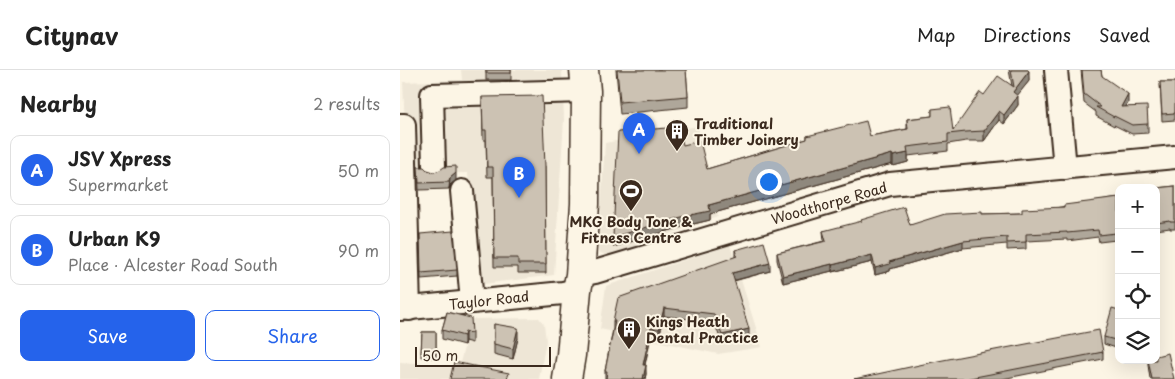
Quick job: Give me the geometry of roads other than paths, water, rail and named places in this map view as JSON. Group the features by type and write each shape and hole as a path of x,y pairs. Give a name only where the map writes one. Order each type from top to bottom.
{"highway":[{"path":"566,379 571,355 579,283 585,204 585,81"}],"street":[{"path":"1056,70 1065,168"},
{"path":"434,166 432,95 585,81"},
{"path":"400,124 404,125 405,309"},
{"name":"Woodthorpe Road","path":"579,283 595,272 890,184 1175,158"},
{"path":"462,191 472,302"},
{"name":"Taylor Road","path":"405,309 563,293 579,283"}],"place":[{"name":"Traditional Timber Joinery","path":"677,152"},
{"name":"JSV Xpress","path":"639,154"},
{"name":"Urban K9","path":"519,198"},
{"name":"MKG Body Tone & Fitness Centre","path":"631,212"},
{"name":"Kings Heath Dental Practice","path":"629,350"}]}
